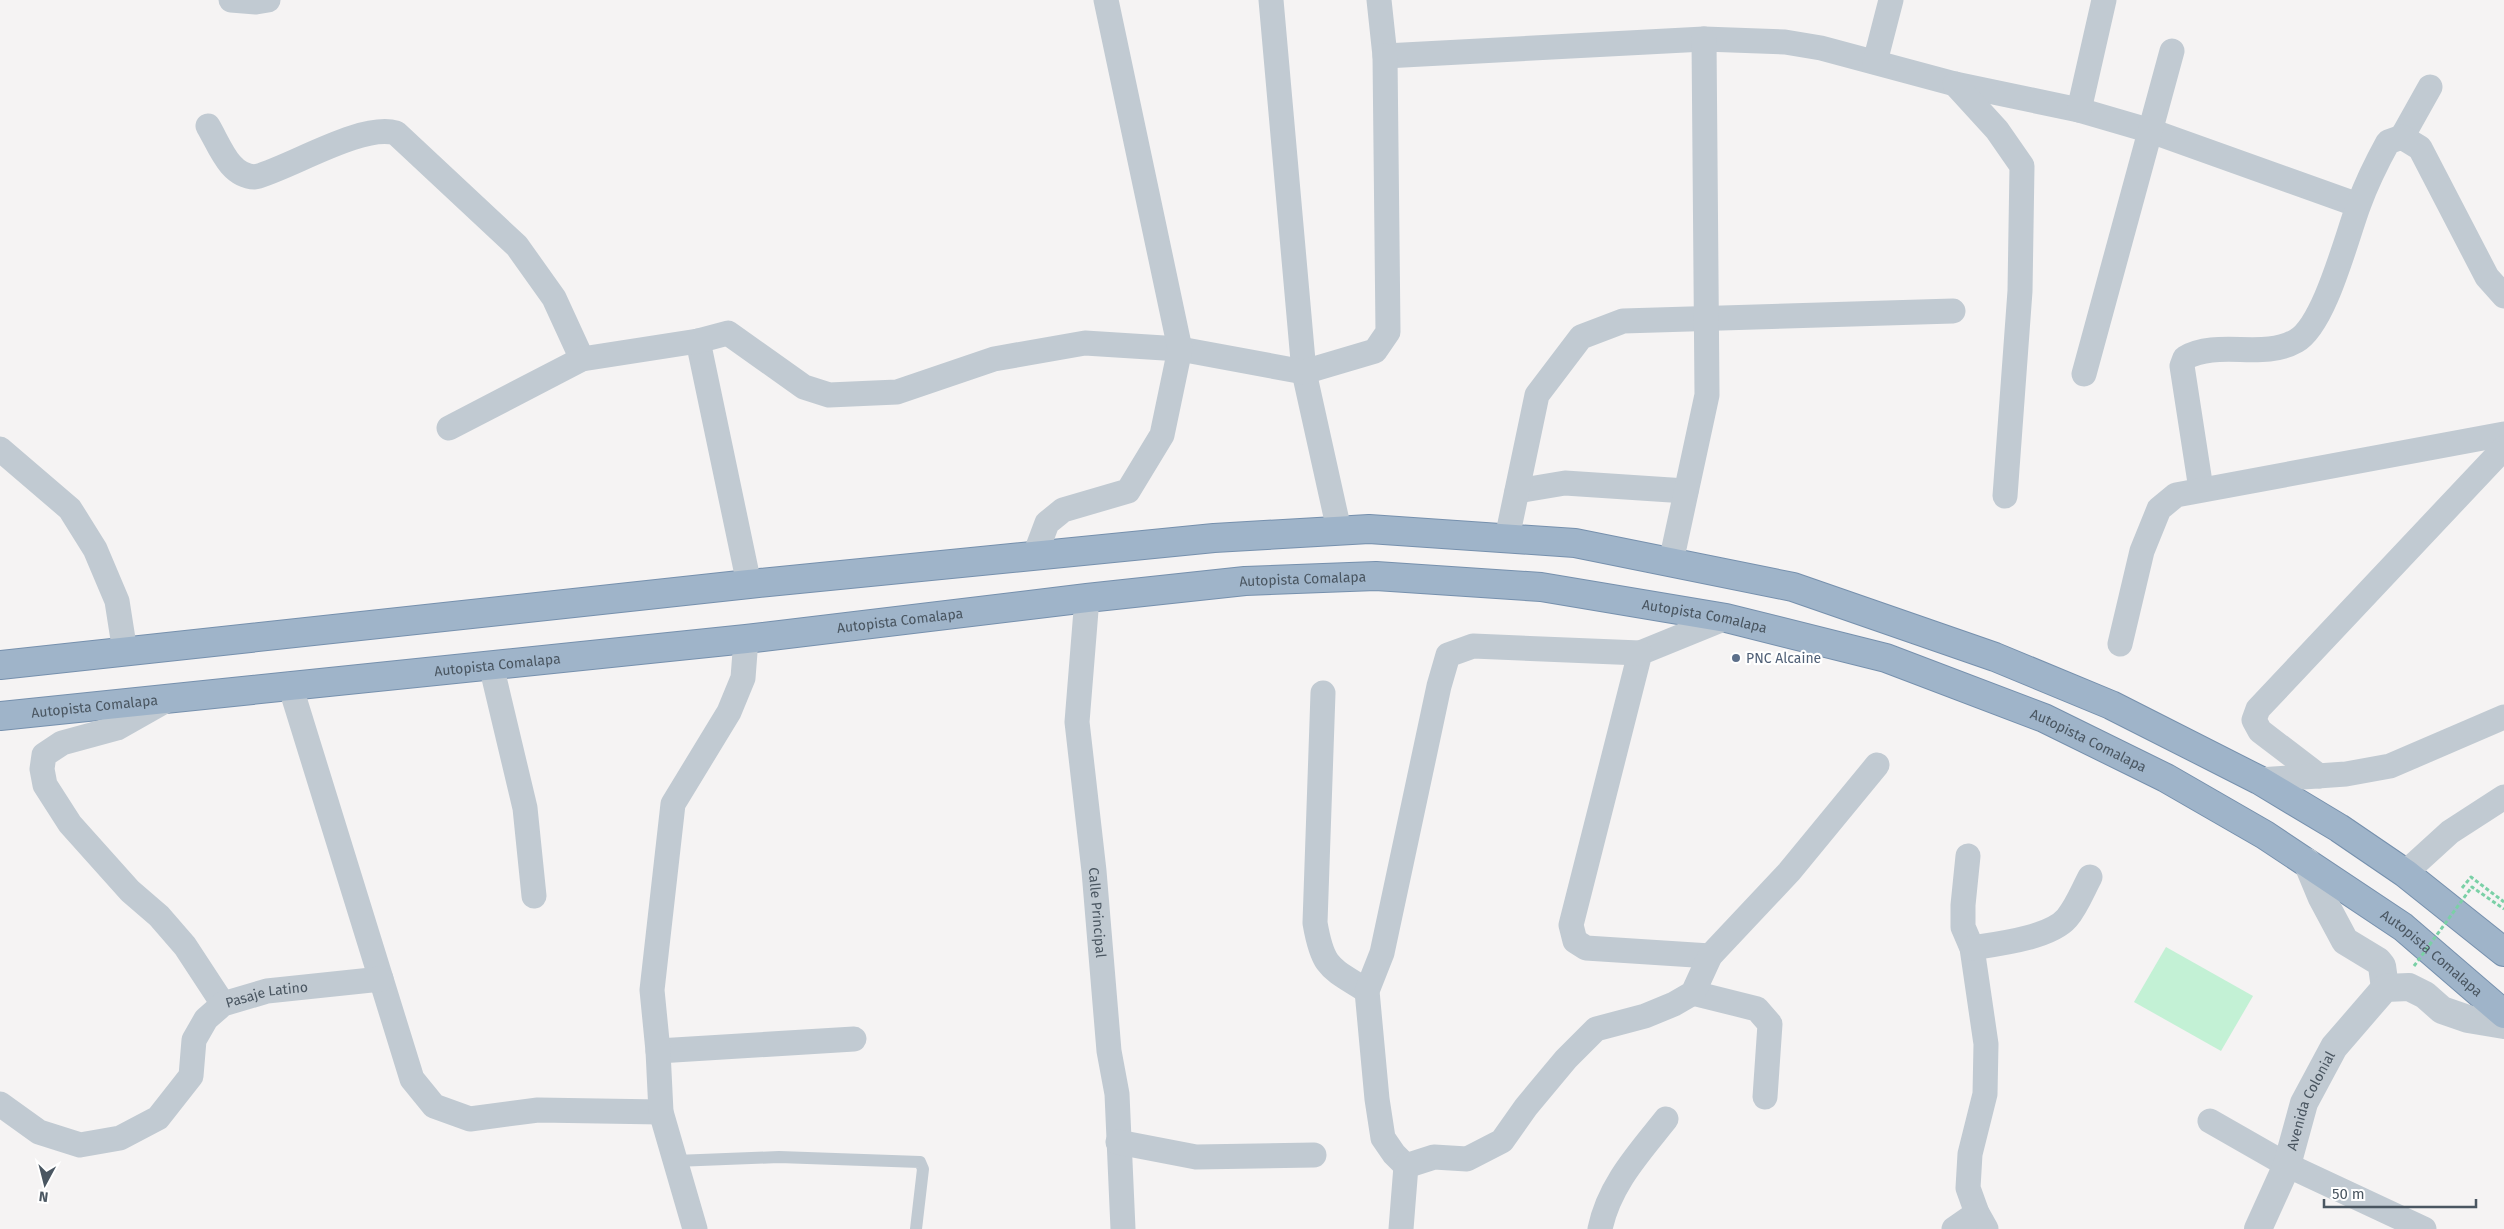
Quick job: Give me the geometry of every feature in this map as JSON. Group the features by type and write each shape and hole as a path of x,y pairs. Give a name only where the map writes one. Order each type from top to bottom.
{"highway":[{"path":"0,665 749,584 1214,538 1369,529 1575,543 1793,587 1995,657 2111,706 2259,780 2339,828 2405,873 2504,952"},
{"name":"Autopista Comalapa","path":"0,716 746,639 1245,581 1376,576 1541,587 1726,618 1886,658 2044,718 2166,778 2307,862 2403,927 2504,1014"}],"street":[{"path":"231,0 256,2 268,0"},
{"path":"1035,555 1047,523 1063,510 1128,491 1162,435 1180,350 1106,0"},
{"path":"1271,0 1304,372 1339,530"},
{"path":"449,428 582,359 698,341 728,333 804,387 829,395 897,392 994,359 1085,343 1180,350 1304,372 1375,351 1388,332 1385,56 1379,0"},
{"path":"1875,62 1890,0"},
{"path":"2079,110 2104,0"},
{"path":"1385,56 1704,38 1785,42 1821,48 1955,84 2079,110 2151,131 2358,205"},
{"path":"1671,562 1707,394 1704,38"},
{"path":"2084,374 2172,51"},
{"path":"1955,84 1997,130 2022,166 2020,291 2005,496"},
{"path":"2201,489 2182,366 2185,358 2192,354 2209,351 2277,347 2297,341 2310,329 2331,286 2358,205 2388,142 2402,137 2430,87"},
{"path":"208,126 234,170 243,176 255,177 326,147 380,131 396,133 517,246 554,298 582,359"},
{"path":"2402,137 2420,148 2487,277 2504,296"},
{"path":"1507,538 1537,395 1581,337 1623,320 1953,310"},
{"path":"698,341 749,584"},
{"path":"2120,644 2142,552 2159,509 2176,495 2504,434"},
{"path":"2319,776 2260,730 2254,720 2258,709 2504,448"},
{"path":"0,449 70,509 95,549 117,601 126,652"},
{"path":"1517,491 1565,483 1686,491"},
{"name":"Calle Principal","path":"1087,598 1077,722 1116,1094 1122,1229"},
{"path":"1406,1166 1394,1154 1383,1138 1377,1100 1367,991 1382,953 1439,686 1448,654 1474,646 1640,653 1726,618"},
{"path":"695,1229 661,1112 652,990 673,804 729,712 743,678 746,639"},
{"path":"1640,653 1571,925 1575,941 1586,948 1710,956"},
{"path":"491,665 525,808 534,896"},
{"path":"290,685 412,1079 434,1106 470,1119 538,1110 661,1112"},
{"path":"1323,693 1315,923 1319,949 1329,966 1367,991"},
{"path":"170,698 118,728 62,743 44,755 42,769 45,785 70,824 130,891 159,916 185,946 222,1004"},
{"path":"2259,780 2319,776 2390,766 2504,717"},
{"path":"1693,993 1710,956 1789,872 1877,765"},
{"path":"2405,873 2450,832 2504,797"},
{"path":"1954,1229 1981,1221 1968,1188 1970,1154 1985,1094 1986,1044 1972,948 1963,927 1963,905 1968,856"},
{"path":"2307,862 2341,933 2352,947 2378,961 2382,966 2385,988 2409,987 2425,995 2442,1010 2468,1019 2504,1025"},
{"path":"1972,948 2020,940 2048,929 2066,919 2090,877"},
{"name":"Pasaje Latino","path":"0,1104 39,1132 80,1145 120,1138 158,1118 191,1076 194,1040 206,1019 222,1004 267,991 381,979"},
{"name":"Avenida Colonial","path":"2258,1229 2287,1165 2304,1103 2334,1047 2385,988"},
{"path":"1406,1166 1434,1157 1466,1159 1502,1141 1526,1107 1566,1059 1596,1029 1645,1016 1693,993 1757,1009 1770,1024 1765,1097"},
{"path":"658,1051 854,1039"},
{"path":"1600,1229 1604,1210 1619,1179 1666,1119"},
{"path":"2210,1121 2287,1165 2424,1229"},
{"path":"1118,1142 1196,1157 1314,1155"},
{"path":"1400,1229 1406,1166"}],"lane":[{"path":"675,1161 779,1158 920,1162 923,1169 916,1229"}],"path":[{"path":"2471,877 2504,902"},
{"path":"2414,966 2472,887 2504,909"}],"green space":[{"path":"2166,947 2253,996 2221,1051 2134,1002"}],"place":[{"name":"PNC Alcaine","path":"1736,658"}]}
